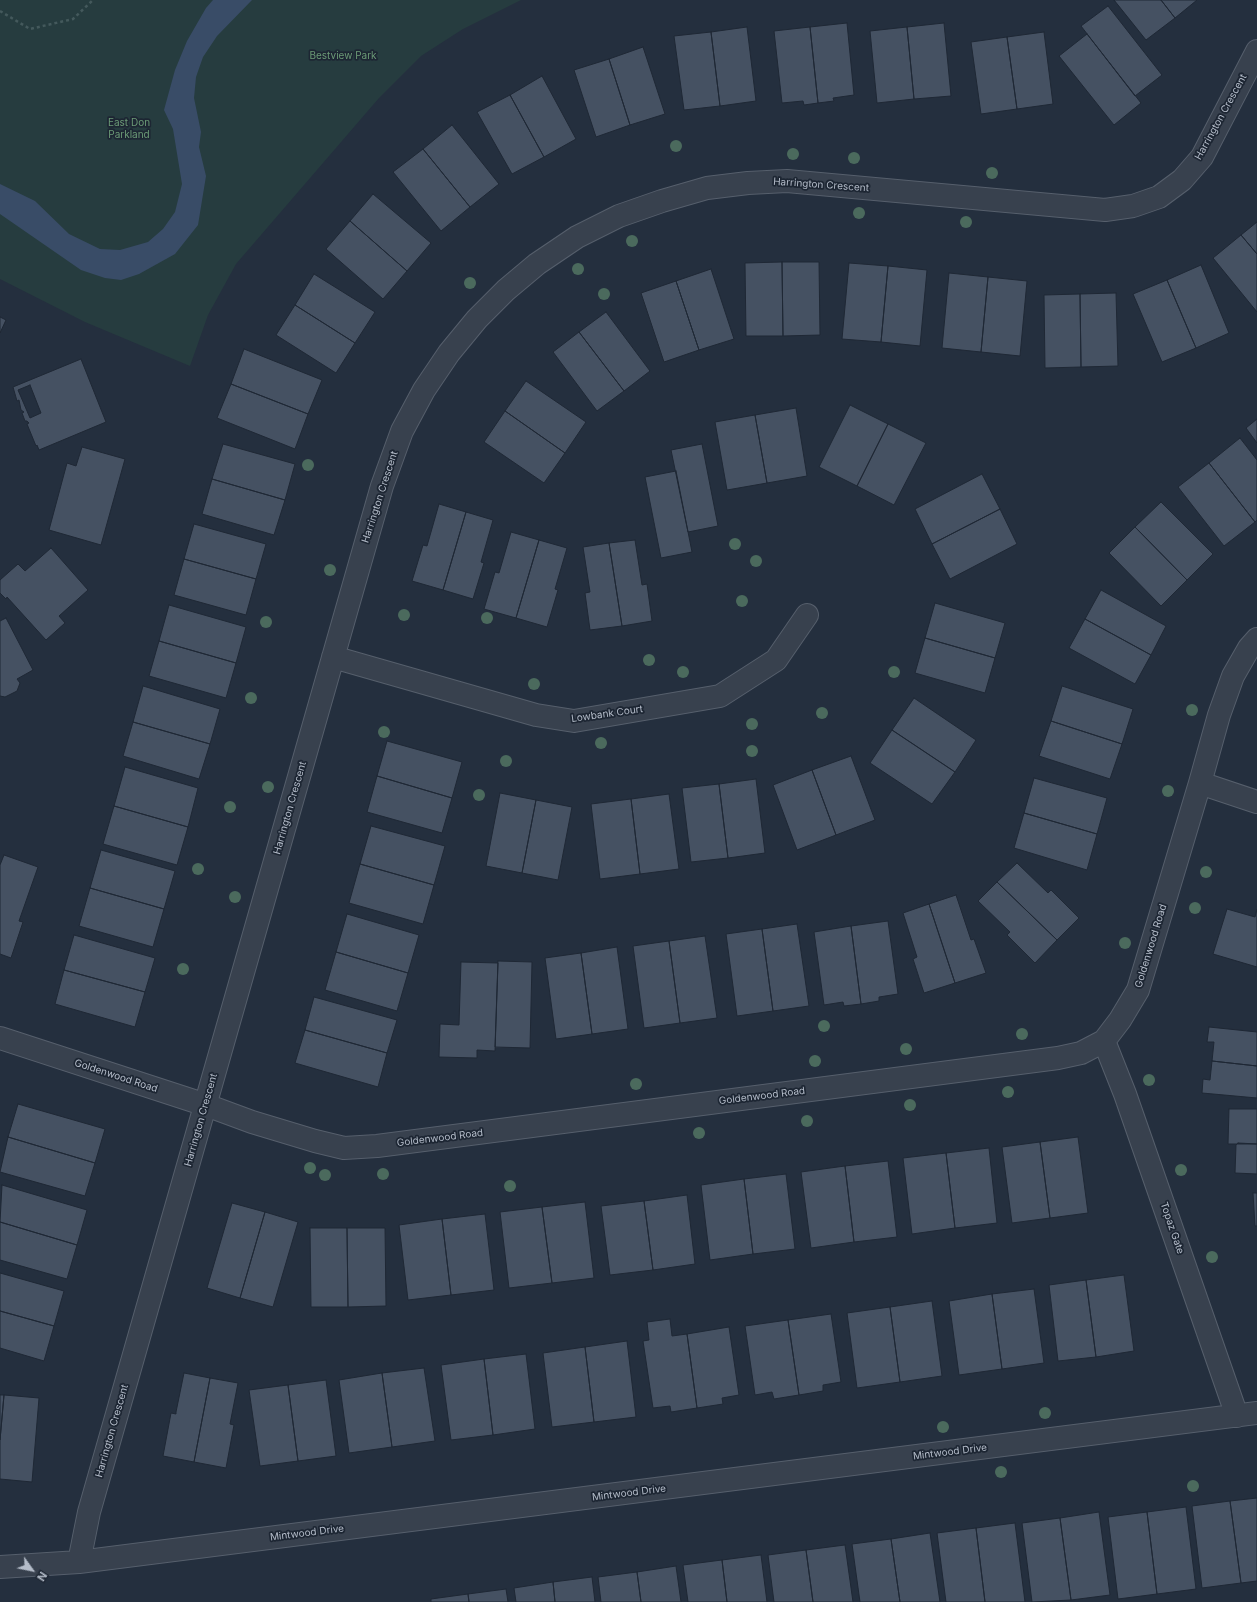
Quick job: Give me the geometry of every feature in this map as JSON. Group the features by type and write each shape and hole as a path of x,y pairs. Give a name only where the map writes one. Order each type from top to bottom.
{"street":[{"name":"Harrington Crescent","path":"79,1562 89,1512 382,486 402,431 424,390 449,353 477,319 506,290 537,264 577,237 619,216 662,201 707,188 748,183 787,181 1105,210 1133,206 1159,197 1182,180 1202,157 1257,52"},
{"name":"Lowbank Court","path":"333,657 536,715 574,721 720,696 776,660 807,615"},
{"name":"Goldenwood Road","path":"0,1038 206,1105 252,1122 314,1141 344,1148 377,1146 1058,1058 1081,1053 1104,1041 1120,1020 1138,990 1219,715 1233,676 1249,648 1257,639"},
{"path":"1200,783 1257,802"},
{"name":"Topaz Gate","path":"1104,1041 1247,1414"},
{"name":"Mintwood Drive","path":"0,1566 79,1562 1247,1414"}],"path":[{"path":"0,11 30,29 73,19 93,0"}],"green space":[{"name":"East Don Parkland","path":"0,0 521,0 463,29 421,56 379,98 236,264 208,315 190,366 85,322 0,279"}],"water":[{"path":"213,0 252,0 217,36 203,57 196,77 194,98 201,132 199,147 206,176 198,225 175,254 139,274 121,280 105,278 81,270 0,214 0,184 35,201 69,234 100,249 120,250 148,242 163,229 175,212 182,184 173,129 164,110 175,70 187,41 206,8"}],"building":[{"path":"1114,0 1161,0 1175,18 1146,40"},
{"path":"1161,0 1197,0 1175,18"},
{"path":"1108,6 1162,75 1135,96 1081,26"},
{"path":"847,23 854,95 833,98 834,101 818,103 810,27"},
{"path":"944,23 951,96 914,99 907,27"},
{"path":"747,27 756,101 720,106 711,32"},
{"path":"810,27 818,103 804,105 803,101 782,103 774,31"},
{"path":"907,27 914,99 877,103 870,31"},
{"path":"711,32 720,106 684,110 674,36"},
{"path":"1044,32 1053,104 1017,109 1007,37"},
{"path":"1087,34 1141,103 1114,125 1059,56"},
{"path":"1007,37 1017,109 981,114 971,42"},
{"path":"643,47 665,114 630,125 609,59"},
{"path":"609,59 630,125 596,137 574,70"},
{"path":"542,76 576,139 544,157 510,95"},
{"path":"510,95 544,157 512,174 477,112"},
{"path":"452,125 499,184 470,207 423,149"},
{"path":"423,149 470,207 441,231 393,172"},
{"path":"373,194 431,243 407,271 350,221"},
{"path":"350,221 407,271 383,299 326,249"},
{"path":"1257,222 1257,254 1241,235"},
{"path":"1241,235 1257,254 1257,312 1213,258"},
{"path":"782,262 819,262 820,335 783,336"},
{"path":"782,262 783,336 746,336 745,263"},
{"path":"849,263 888,266 881,342 842,339"},
{"path":"1201,265 1229,333 1196,348 1167,280"},
{"path":"888,266 927,270 920,346 881,342"},
{"path":"711,269 734,339 699,350 676,281"},
{"path":"949,273 988,277 981,352 942,348"},
{"path":"314,274 375,312 355,343 295,305"},
{"path":"988,277 1027,281 1020,356 981,352"},
{"path":"1167,280 1196,348 1162,362 1133,294"},
{"path":"676,281 699,350 664,362 641,293"},
{"path":"1116,293 1118,366 1081,367 1080,294"},
{"path":"1080,294 1081,367 1045,368 1044,295"},
{"path":"295,305 355,343 336,373 276,335"},
{"path":"606,312 650,371 624,391 579,332"},
{"path":"0,317 6,320 0,333"},
{"path":"579,332 624,391 597,411 553,352"},
{"path":"244,349 322,380 308,414 231,384"},
{"path":"81,359 106,422 39,450 27,424 29,423 25,421 22,413 24,412 21,410 19,400 17,401 13,387","holes":["30,385 41,413 30,418 18,390"]},
{"path":"526,381 586,422 565,453 505,411"},
{"path":"231,384 308,414 295,449 217,418"},
{"path":"850,405 888,424 857,486 819,467"},
{"path":"796,408 807,476 767,483 755,415"},
{"path":"505,411 565,453 544,483 484,442"},
{"path":"755,415 767,483 727,490 715,422"},
{"path":"1257,419 1257,443 1246,428"},
{"path":"888,424 926,443 894,505 857,486"},
{"path":"1240,438 1257,460 1257,520 1255,522 1209,463"},
{"path":"223,444 295,464 285,500 212,479"},
{"path":"702,444 718,526 688,532 671,450"},
{"path":"82,447 125,459 101,545 49,530 67,463 76,466"},
{"path":"1209,463 1255,522 1224,546 1178,487"},
{"path":"676,471 692,552 661,558 645,477"},
{"path":"982,474 1000,509 932,544 915,509"},
{"path":"212,479 285,500 274,535 202,514"},
{"path":"1161,502 1213,554 1187,580 1135,527"},
{"path":"439,504 466,512 443,590 412,581 423,545 427,546"},
{"path":"1000,509 1017,544 950,579 932,544"},
{"path":"466,512 493,520 481,562 484,563 473,599 443,590"},
{"path":"194,524 266,544 256,579 184,559"},
{"path":"1135,527 1187,580 1161,606 1109,553"},
{"path":"511,532 539,540 516,618 484,609 495,572 499,573"},
{"path":"539,540 567,548 555,589 558,590 547,627 516,618"},
{"path":"635,540 642,585 647,584 652,621 622,626 609,543"},
{"path":"609,543 622,626 590,630 585,593 590,592 583,547"},
{"path":"51,548 88,590 59,616 65,623 46,640 7,597 6,599 0,593 0,580 18,564 25,571"},
{"path":"184,559 256,579 246,615 174,595"},
{"path":"1101,590 1166,626 1151,655 1085,619"},
{"path":"935,603 1005,623 995,658 925,638"},
{"path":"169,605 246,627 236,663 159,641"},
{"path":"6,618 33,670 17,679 20,683 17,691 5,697 0,696 0,621"},
{"path":"1085,619 1151,655 1135,684 1069,648"},
{"path":"925,638 995,658 985,693 915,673"},
{"path":"159,641 236,663 226,698 149,676"},
{"path":"143,686 220,709 210,744 133,722"},
{"path":"1062,686 1133,709 1122,744 1051,721"},
{"path":"914,698 976,740 955,772 892,730"},
{"path":"1051,721 1122,744 1110,779 1039,756"},
{"path":"133,722 210,744 199,779 123,756"},
{"path":"892,730 955,772 932,804 870,763"},
{"path":"387,741 462,762 452,798 377,776"},
{"path":"851,756 875,820 836,835 812,770"},
{"path":"125,767 198,788 188,827 114,806"},
{"path":"812,770 836,835 797,850 773,785"},
{"path":"377,776 452,798 442,833 367,812"},
{"path":"1034,778 1107,798 1097,834 1024,813"},
{"path":"756,779 765,853 728,858 719,784"},
{"path":"719,784 728,858 691,862 682,788"},
{"path":"500,793 536,800 522,873 486,866"},
{"path":"669,794 679,869 640,874 631,799"},
{"path":"631,799 640,874 600,879 591,804"},
{"path":"536,800 572,807 558,880 522,873"},
{"path":"114,806 188,827 177,865 103,844"},
{"path":"1024,813 1097,834 1087,870 1014,848"},
{"path":"371,826 445,846 434,885 360,864"},
{"path":"101,850 175,871 164,909 90,888"},
{"path":"4,855 38,867 19,921 23,922 11,958 0,954 0,865"},
{"path":"1017,863 1048,893 1051,890 1079,918 1057,940 997,882"},
{"path":"360,864 434,885 423,924 349,903"},
{"path":"997,882 1057,940 1035,963 1007,935 1010,932 978,901"},
{"path":"90,888 164,909 153,947 79,926"},
{"path":"956,895 971,940 974,939 986,973 955,983 929,904"},
{"path":"929,904 955,983 924,993 913,959 917,957 903,913"},
{"path":"1227,909 1255,917 1257,909 1257,967 1213,954"},
{"path":"347,914 419,935 408,973 336,952"},
{"path":"888,921 898,994 879,997 879,1001 861,1004 851,926"},
{"path":"797,924 809,1006 773,1011 762,929"},
{"path":"851,926 861,1004 844,1006 843,1002 824,1005 814,932"},
{"path":"762,929 773,1011 737,1016 726,934"},
{"path":"74,935 155,958 145,992 64,970"},
{"path":"705,936 717,1018 680,1023 669,941"},
{"path":"669,941 680,1023 644,1028 633,946"},
{"path":"617,947 628,1029 592,1034 581,953"},
{"path":"336,952 408,973 397,1011 325,990"},
{"path":"581,953 592,1034 556,1039 545,958"},
{"path":"498,961 532,962 530,1048 495,1047"},
{"path":"461,962 498,963 495,1051 477,1050 477,1058 439,1057 440,1024 459,1025"},
{"path":"64,970 145,992 135,1027 55,1004"},
{"path":"314,997 397,1020 387,1053 305,1030"},
{"path":"1209,1027 1257,1032 1257,1066 1212,1061 1214,1042 1207,1042"},
{"path":"305,1030 387,1053 378,1087 295,1063"},
{"path":"1212,1061 1257,1066 1257,1098 1202,1093 1203,1079 1210,1080"},
{"path":"18,1104 105,1129 95,1163 8,1137"},
{"path":"1229,1109 1257,1109 1257,1144 1228,1144"},
{"path":"8,1137 95,1163 85,1196 0,1172"},
{"path":"1078,1137 1088,1213 1050,1218 1040,1142"},
{"path":"1040,1142 1050,1218 1012,1223 1002,1147"},
{"path":"1238,1143 1257,1144 1257,1174 1235,1173 1236,1145"},
{"path":"989,1148 997,1223 955,1228 946,1153"},
{"path":"946,1153 955,1228 912,1234 903,1158"},
{"path":"888,1161 897,1237 854,1242 845,1166"},
{"path":"845,1166 854,1242 811,1248 801,1172"},
{"path":"786,1174 795,1249 753,1254 744,1179"},
{"path":"744,1179 753,1254 710,1260 701,1185"},
{"path":"2,1185 87,1210 77,1245 0,1222"},
{"path":"1253,1193 1257,1193 1257,1226 1255,1226"},
{"path":"687,1195 695,1264 653,1270 644,1201"},
{"path":"644,1201 653,1270 610,1275 601,1206"},
{"path":"585,1202 594,1278 552,1283 542,1207"},
{"path":"232,1203 265,1212 240,1298 207,1288"},
{"path":"542,1207 552,1283 509,1288 500,1212"},
{"path":"265,1212 298,1222 273,1307 240,1298"},
{"path":"485,1214 494,1290 451,1295 442,1219"},
{"path":"442,1219 451,1295 408,1300 399,1225"},
{"path":"0,1222 77,1245 67,1279 0,1260"},
{"path":"310,1228 347,1228 348,1307 311,1307"},
{"path":"347,1228 385,1228 386,1306 348,1307"},
{"path":"0,1273 64,1291 54,1326 0,1311"},
{"path":"1124,1275 1134,1351 1096,1357 1086,1280"},
{"path":"1086,1280 1096,1357 1058,1361 1049,1285"},
{"path":"1034,1289 1044,1363 1002,1369 992,1294"},
{"path":"992,1294 1002,1369 959,1375 949,1301"},
{"path":"932,1301 942,1376 900,1382 890,1307"},
{"path":"890,1307 900,1382 857,1388 847,1313"},
{"path":"0,1311 54,1326 44,1361 0,1348"},
{"path":"831,1314 841,1382 823,1385 823,1391 799,1395 788,1320"},
{"path":"670,1319 672,1336 687,1334 697,1408 671,1412 670,1406 653,1408 643,1341 649,1340 647,1322"},
{"path":"788,1320 799,1395 774,1399 772,1392 755,1395 745,1326"},
{"path":"729,1327 739,1395 722,1398 723,1404 697,1408 687,1334"},
{"path":"627,1341 636,1417 594,1422 585,1347"},
{"path":"585,1347 594,1422 552,1427 543,1353"},
{"path":"526,1354 535,1429 493,1435 484,1359"},
{"path":"484,1359 493,1435 451,1440 441,1365"},
{"path":"424,1368 435,1441 392,1447 382,1373"},
{"path":"184,1373 210,1378 194,1462 163,1456 171,1413 176,1414"},
{"path":"382,1373 392,1447 349,1453 339,1380"},
{"path":"210,1378 238,1383 230,1424 234,1425 226,1468 194,1462"},
{"path":"326,1380 336,1456 298,1461 288,1385"},
{"path":"288,1385 298,1461 260,1466 249,1390"},
{"path":"0,1395 4,1395 0,1440"},
{"path":"4,1395 39,1398 32,1482 0,1479 0,1440"},
{"path":"1257,1498 1257,1581 1241,1583 1230,1501"},
{"path":"1230,1501 1241,1583 1202,1588 1192,1506"},
{"path":"1186,1507 1196,1589 1157,1594 1147,1512"},
{"path":"1099,1512 1110,1595 1071,1600 1060,1518"},
{"path":"1147,1512 1157,1594 1118,1599 1108,1517"},
{"path":"1060,1518 1071,1600 1032,1602 1022,1523"},
{"path":"1015,1523 1025,1602 985,1602 976,1528"},
{"path":"976,1528 985,1602 946,1602 937,1533"},
{"path":"930,1533 940,1602 900,1602 891,1539"},
{"path":"891,1539 900,1602 860,1602 852,1544"},
{"path":"845,1545 853,1602 813,1602 806,1550"},
{"path":"806,1550 813,1602 774,1602 768,1555"},
{"path":"761,1555 767,1602 727,1602 722,1560"},
{"path":"722,1560 727,1602 688,1602 683,1565"},
{"path":"676,1566 681,1602 641,1602 637,1572"},
{"path":"637,1572 641,1602 601,1602 598,1577"},
{"path":"592,1577 595,1602 555,1602 553,1582"},
{"path":"553,1582 555,1602 516,1602 514,1588"},
{"path":"506,1589 508,1602 469,1602 468,1594"},
{"path":"468,1594 469,1602 431,1602 431,1599"}],"park label":[{"name":"Bestview Park","path":"343,56"}]}
